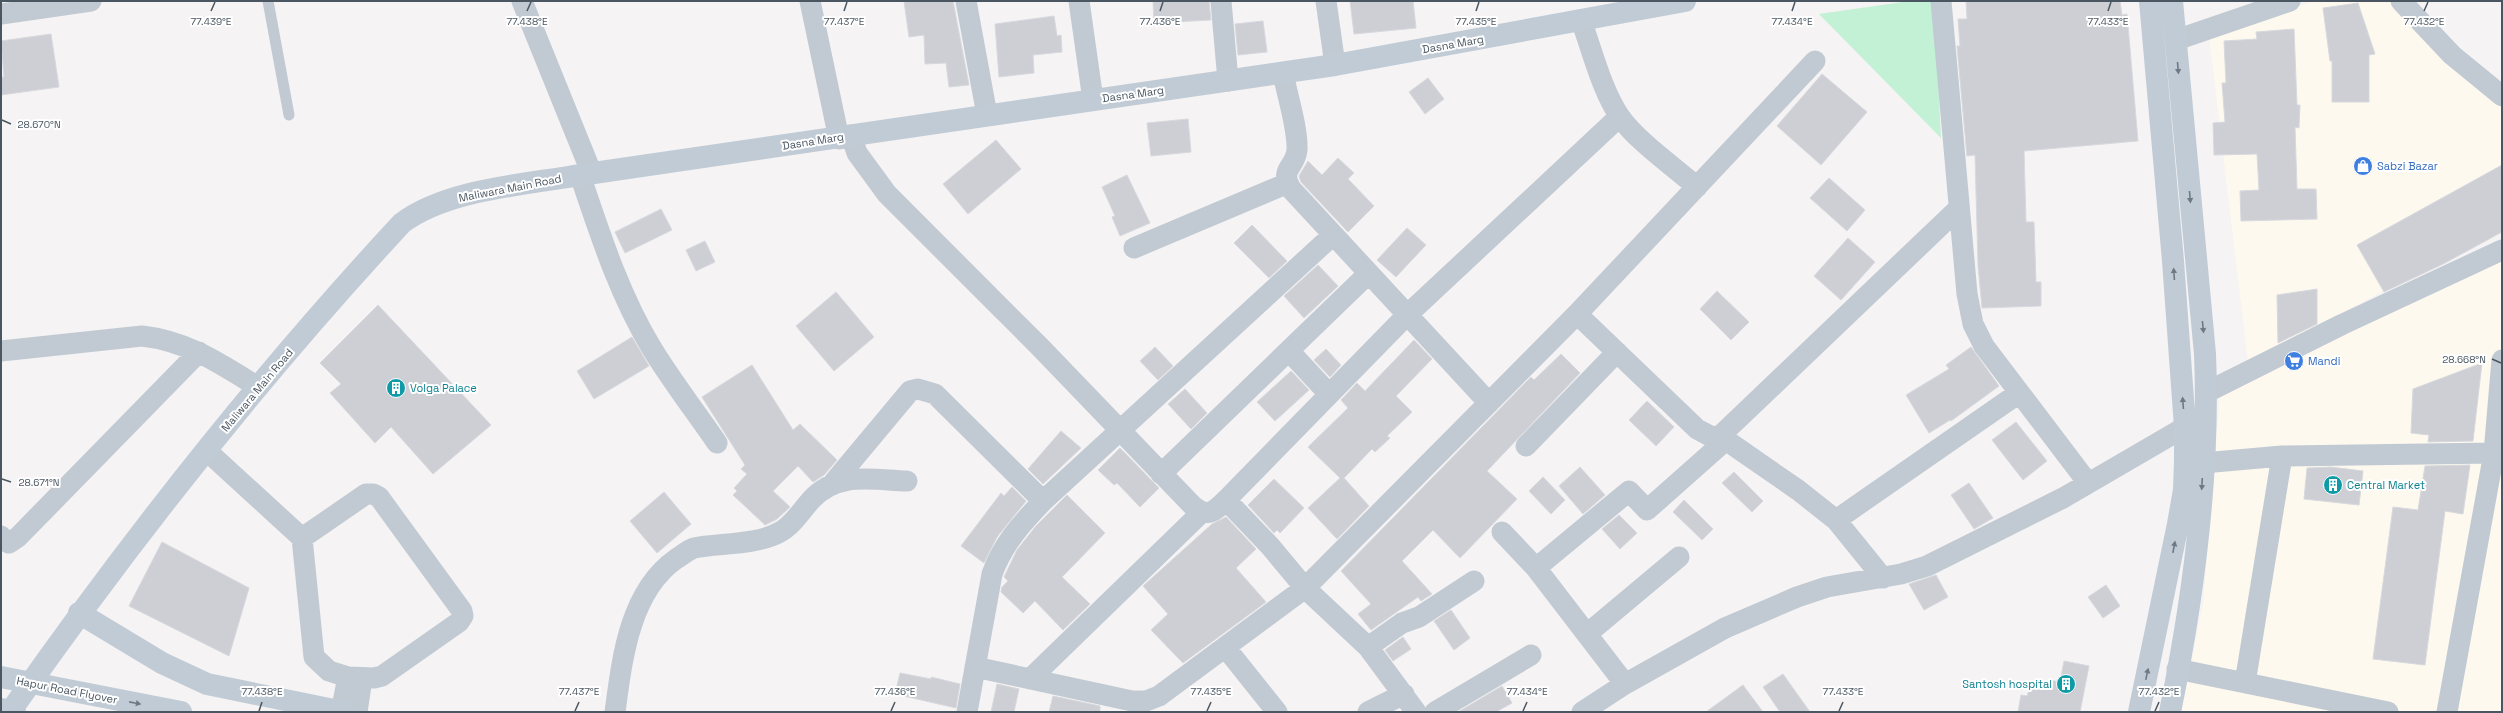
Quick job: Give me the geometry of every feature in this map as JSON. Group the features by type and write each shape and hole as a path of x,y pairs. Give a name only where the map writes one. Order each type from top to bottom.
{"street":[{"path":"1,14 91,1"},
{"path":"522,1 586,174 605,249 634,316 651,347 717,443"},
{"path":"810,1 845,137 886,194 1121,430 1161,474 1201,513"},
{"path":"966,1 987,115"},
{"path":"1079,1 1093,100"},
{"path":"1221,1 1228,81"},
{"path":"1326,1 1334,65"},
{"name":"Dasna Marg","path":"586,174 1334,65 1685,1"},
{"path":"1941,1 1967,294 1973,324 1984,346 2088,483"},
{"path":"2140,712 2184,490 2185,427 2166,162 2150,1"},
{"path":"2170,712 2197,558 2207,392 2206,354 2172,1"},
{"path":"2176,40 2290,1"},
{"path":"2401,1 2452,54 2502,96"},
{"path":"1581,20 1609,96 1619,117 1632,131 1697,187"},
{"path":"975,667 1132,701 1146,701 1159,696 1305,588 1577,314 1815,61"},
{"path":"1283,73 1297,142 1294,160 1286,173 1288,183 1406,316 1489,403"},
{"path":"1030,679 1201,513 1216,510 1406,316 1619,117"},
{"name":"Maliwara Main Road","path":"10,712 80,613 258,387 366,261 402,223 418,211 437,203 471,194 586,174"},
{"path":"1134,248 1288,183"},
{"path":"1536,568 1629,491 1647,510 1959,208"},
{"path":"967,712 992,574 999,554 1015,530 1043,501 1333,235"},
{"path":"2207,392 2313,338 2502,250"},
{"path":"1161,474 1368,274"},
{"path":"1577,314 1697,429 1712,437 1723,438 1836,520 1883,578"},
{"path":"1,351 142,336 179,343 199,352 258,387"},
{"path":"1289,351 1329,394"},
{"path":"1,536 3,540 9,543 18,537 199,352"},
{"path":"1526,446 1617,352"},
{"path":"2447,712 2494,453 2502,360"},
{"path":"615,712 621,670 630,632 644,593 663,568 692,549 768,537 781,532 818,492 834,482 910,391 918,389 935,394 1043,501"},
{"path":"1836,520 2019,394"},
{"path":"1582,712 1625,684 1725,628 1798,597 1827,587 1883,578 1927,566 2063,498 2185,427"},
{"path":"207,451 302,538 314,657 329,671 355,678 382,676 459,622 463,616 462,611 379,497 373,494 366,494 302,538"},
{"path":"2203,463 2282,456 2494,453"},
{"path":"2245,683 2282,456"},
{"path":"834,482 852,478 908,481"},
{"path":"1226,500 1270,546 1305,588 1368,647 1416,712"},
{"path":"1502,532 1536,568 1625,684"},
{"path":"1587,634 1679,557"},
{"path":"1368,647 1402,623 1419,617 1474,581"},
{"path":"80,613 162,663 207,684 342,712 355,678"},
{"path":"1226,647 1277,712"},
{"path":"1435,712 1531,655"},
{"path":"2177,669 2388,712"},
{"name":"Hapur Road Flyover","path":"1,677 181,712"},
{"path":"355,678 357,712"},
{"path":"1368,712 1404,694"},
{"path":"1,709 16,712"}],"lane":[{"path":"268,1 289,115"}],"shaded area":[{"name":"Sabzi Bazar","path":"2314,1 2394,1 2502,104 2502,228 2248,363 2209,35"},
{"path":"2502,260 2502,712 2181,712 2203,604 2220,392"}],"green space":[{"path":"1910,1 1934,1 1941,138 1819,14"}],"building":[{"path":"904,1 953,1 969,85 949,87 946,63 925,64 924,35 909,37"},
{"path":"1153,1 1209,1 1211,20 1154,23"},
{"path":"1350,1 1413,1 1416,28 1354,34"},
{"path":"1966,1 2120,1 2122,15 2127,14 2138,141 2024,151 2026,222 2034,222 2036,282 2041,282 2041,306 1982,308 1978,265 1975,155 1967,156 1957,46 1960,46 1958,19 1967,19"},
{"path":"2358,3 2375,54 2369,55 2369,102 2332,102 2332,61 2330,61 2323,8"},
{"path":"1054,16 1057,36 1061,35 1062,52 1033,55 1034,73 999,77 995,24"},
{"path":"1263,21 1267,52 1238,55 1235,24"},
{"path":"2294,29 2297,105 2300,105 2299,128 2295,127 2297,189 2316,189 2317,219 2241,221 2240,191 2259,190 2257,154 2214,155 2213,123 2225,122 2222,83 2226,83 2224,41 2257,39 2256,32"},
{"path":"51,34 59,87 1,95 1,77 4,77 1,41"},
{"path":"1822,74 1867,112 1821,165 1777,126"},
{"path":"1428,78 1444,99 1425,114 1409,92"},
{"path":"1188,119 1191,152 1151,156 1147,123"},
{"path":"996,140 1021,169 968,214 943,184"},
{"path":"1338,158 1354,173 1348,179 1374,206 1348,232 1301,182 1299,176 1308,161 1322,175"},
{"path":"2502,165 2502,232 2445,263 2384,292 2357,245"},
{"path":"1127,175 1150,223 1120,236 1112,217 1115,216 1102,187"},
{"path":"1829,178 1865,210 1847,231 1810,198"},
{"path":"661,209 672,230 625,253 615,232"},
{"path":"1252,225 1287,261 1269,278 1234,243"},
{"path":"1407,228 1426,245 1396,277 1377,260"},
{"path":"1848,238 1875,262 1841,300 1814,276"},
{"path":"705,241 715,262 696,271 686,250"},
{"path":"1318,265 1338,286 1304,318 1284,296"},
{"path":"2317,289 2317,324 2278,343 2277,295"},
{"path":"1717,291 1749,322 1731,340 1700,309"},
{"path":"836,292 874,337 834,371 796,326"},
{"name":"Volga Palace","path":"378,305 491,425 433,474 391,427 375,443 330,393 341,384 320,363"},
{"path":"632,337 649,366 594,399 577,371"},
{"path":"1414,340 1432,359 1396,396 1412,412 1387,436 1390,438 1375,452 1372,449 1344,478 1369,506 1337,539 1308,508 1340,478 1308,447 1348,408 1341,400 1357,383 1365,391"},
{"path":"1155,347 1173,366 1158,380 1140,361"},
{"path":"1971,347 1999,386 1951,421 1950,420 1929,433 1906,395 1949,369 1946,365"},
{"path":"1326,349 1341,365 1330,377 1314,360"},
{"path":"1561,354 1580,373 1487,471 1517,499 1460,558 1433,530 1402,561 1432,594 1421,601 1418,597 1371,630 1358,614 1371,604 1341,571 1531,377 1534,380"},
{"path":"2482,363 2473,441 2428,442 2429,435 2411,433 2413,389"},
{"path":"752,365 793,430 800,424 837,460 824,475 813,482 798,466 773,491 790,507 777,519 765,525 733,495 737,491 734,488 747,474 741,469 745,465 702,397"},
{"path":"1291,371 1309,390 1275,421 1257,402"},
{"path":"1185,389 1207,413 1191,429 1168,404"},
{"path":"1647,401 1674,427 1656,446 1629,420"},
{"path":"2016,422 2047,461 2023,480 1992,440"},
{"path":"1061,431 1081,448 1043,484 1028,469"},
{"path":"1120,448 1159,488 1140,507 1117,483 1114,485 1098,470"},
{"path":"2470,465 2463,514 2445,511 2425,665 2373,659 2393,507 2418,510 2425,466"},
{"path":"1580,467 1605,495 1583,514 1559,486"},
{"name":"Central Market","path":"2331,467 2363,471 2359,505 2304,499 2307,468"},
{"path":"1734,472 1763,501 1752,512 1722,483"},
{"path":"1543,477 1565,500 1551,514 1529,491"},
{"path":"1274,479 1304,508 1280,533 1277,530 1274,533 1248,505"},
{"path":"1969,483 1993,518 1974,529 1951,495"},
{"path":"1012,487 1026,501 997,537 984,563 961,546 1001,493 1004,496"},
{"path":"664,492 691,524 657,553 630,521"},
{"path":"1067,495 1105,533 1062,577 1090,604 1063,630 1035,601 1023,613 1001,592 1002,587 1008,581 1004,577 1017,550 1036,526"},
{"path":"1684,500 1713,529 1702,540 1673,512"},
{"path":"1619,515 1637,533 1620,549 1602,529"},
{"path":"1226,517 1256,549 1236,568 1266,602 1183,663 1151,630 1168,614 1143,586 1212,524"},
{"path":"162,542 249,588 229,656 129,606"},
{"path":"1936,575 1948,597 1924,610 1909,584"},
{"path":"2106,585 2120,606 2103,618 2088,597"},
{"path":"1451,610 1470,638 1454,650 1434,621"},
{"path":"1403,637 1411,649 1393,661 1385,650"},
{"name":"Santosh hospital","path":"2064,661 2089,666 2080,712 2018,712 2021,695 2027,696 2030,687 2047,690 2049,680 2060,682"},
{"path":"900,673 931,679 931,677 960,684 956,708 895,694"},
{"path":"1783,674 1810,712 1780,712 1763,687"},
{"path":"997,684 1019,689 1014,712 991,712"},
{"path":"1743,685 1763,712 1706,712"},
{"path":"1502,686 1512,703 1496,712 1458,712"},
{"path":"1053,696 1100,706 1100,712 1049,712"}],"place":[{"name":"Sabzi Bazar","path":"2363,166"},
{"name":"Mandi","path":"2294,361"},
{"name":"Volga Palace","path":"396,388"},
{"name":"Central Market","path":"2333,485"},
{"name":"Santosh hospital","path":"2066,684"}]}
